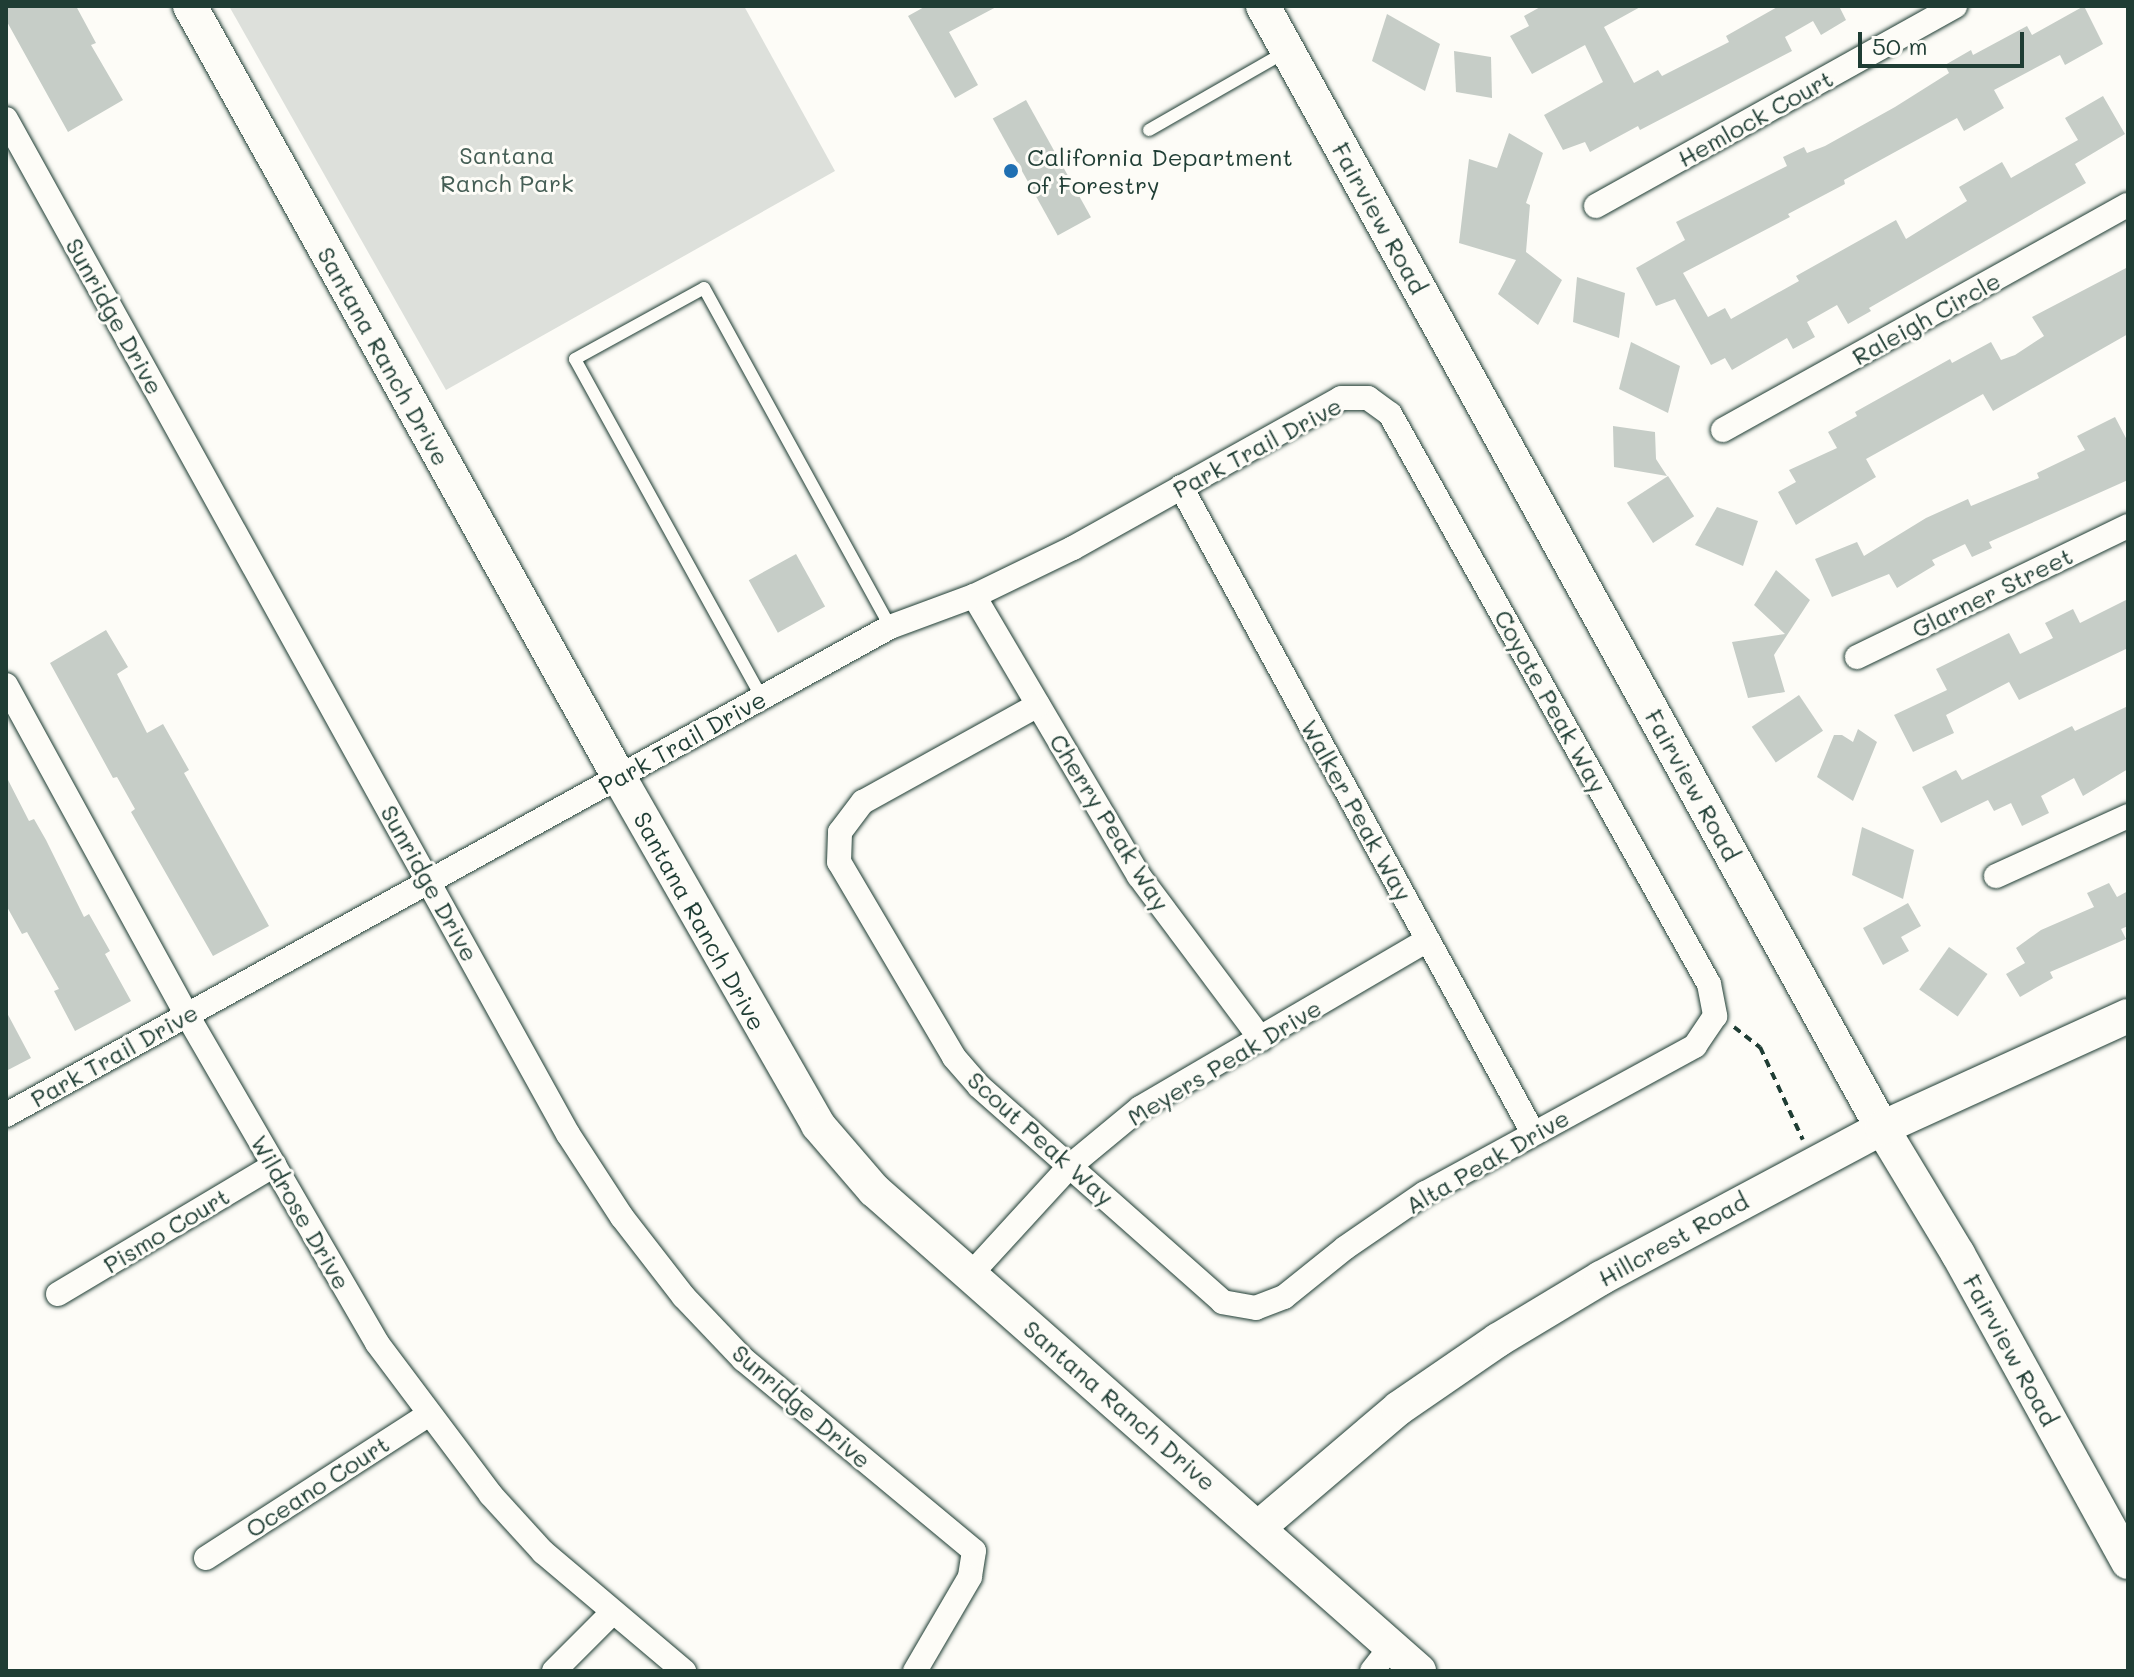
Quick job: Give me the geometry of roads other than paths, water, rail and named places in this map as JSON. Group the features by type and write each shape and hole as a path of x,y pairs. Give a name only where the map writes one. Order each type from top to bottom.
{"street":[{"name":"Santana Ranch Drive","path":"190,6 619,777 818,1125 874,1190 1258,1528 1381,1659 1419,1671"},
{"name":"Fairview Road","path":"1263,6 1882,1128 1958,1254 2128,1562"},
{"name":"Hemlock Court","path":"1596,206 1955,6"},
{"name":"Sunridge Drive","path":"6,119 568,1134 622,1217 684,1297 743,1359 974,1551 970,1577 915,1671"},
{"name":"Raleigh Circle","path":"1723,430 2128,205"},
{"name":"Park Trail Drive","path":"6,1115 890,627 974,596 1073,548 1341,398 1368,398"},
{"name":"Coyote Peak Way","path":"1368,398 1390,414 1671,914 1709,984 1715,1016"},
{"name":"Walker Peak Way","path":"1181,487 1533,1133"},
{"name":"Glarner Street","path":"1857,657 2128,526"},
{"name":"Cherry Peak Way","path":"974,596 1139,876 1261,1039"},
{"name":"Wildrose Drive","path":"6,685 187,1015 377,1343 491,1495 543,1552 684,1671"},
{"name":"Scout Peak Way","path":"1038,705 863,802 840,832 839,862 954,1057 979,1086 1223,1302 1256,1308"},
{"path":"1996,876 2128,816"},
{"name":"Meyers Peak Drive","path":"971,1274 1070,1166 1140,1108 1428,940"},
{"name":"Alta Peak Drive","path":"1256,1308 1284,1297 1345,1248 1425,1193 1695,1046 1715,1016"},
{"name":"Hillcrest Road","path":"1258,1528 1399,1408 1498,1340 1690,1228 1882,1128 2128,1016"},
{"name":"Pismo Court","path":"58,1294 274,1165"},
{"name":"Oceano Court","path":"206,1558 428,1415"},
{"path":"554,1671 613,1612"}],"lane":[{"path":"1149,130 1288,51"},
{"path":"762,698 575,359 588,351 704,288 890,627"}],"place":[{"name":"California Department of Forestry","path":"1011,171"}],"park label":[{"name":"Santana Ranch Park","path":"507,169"}]}
